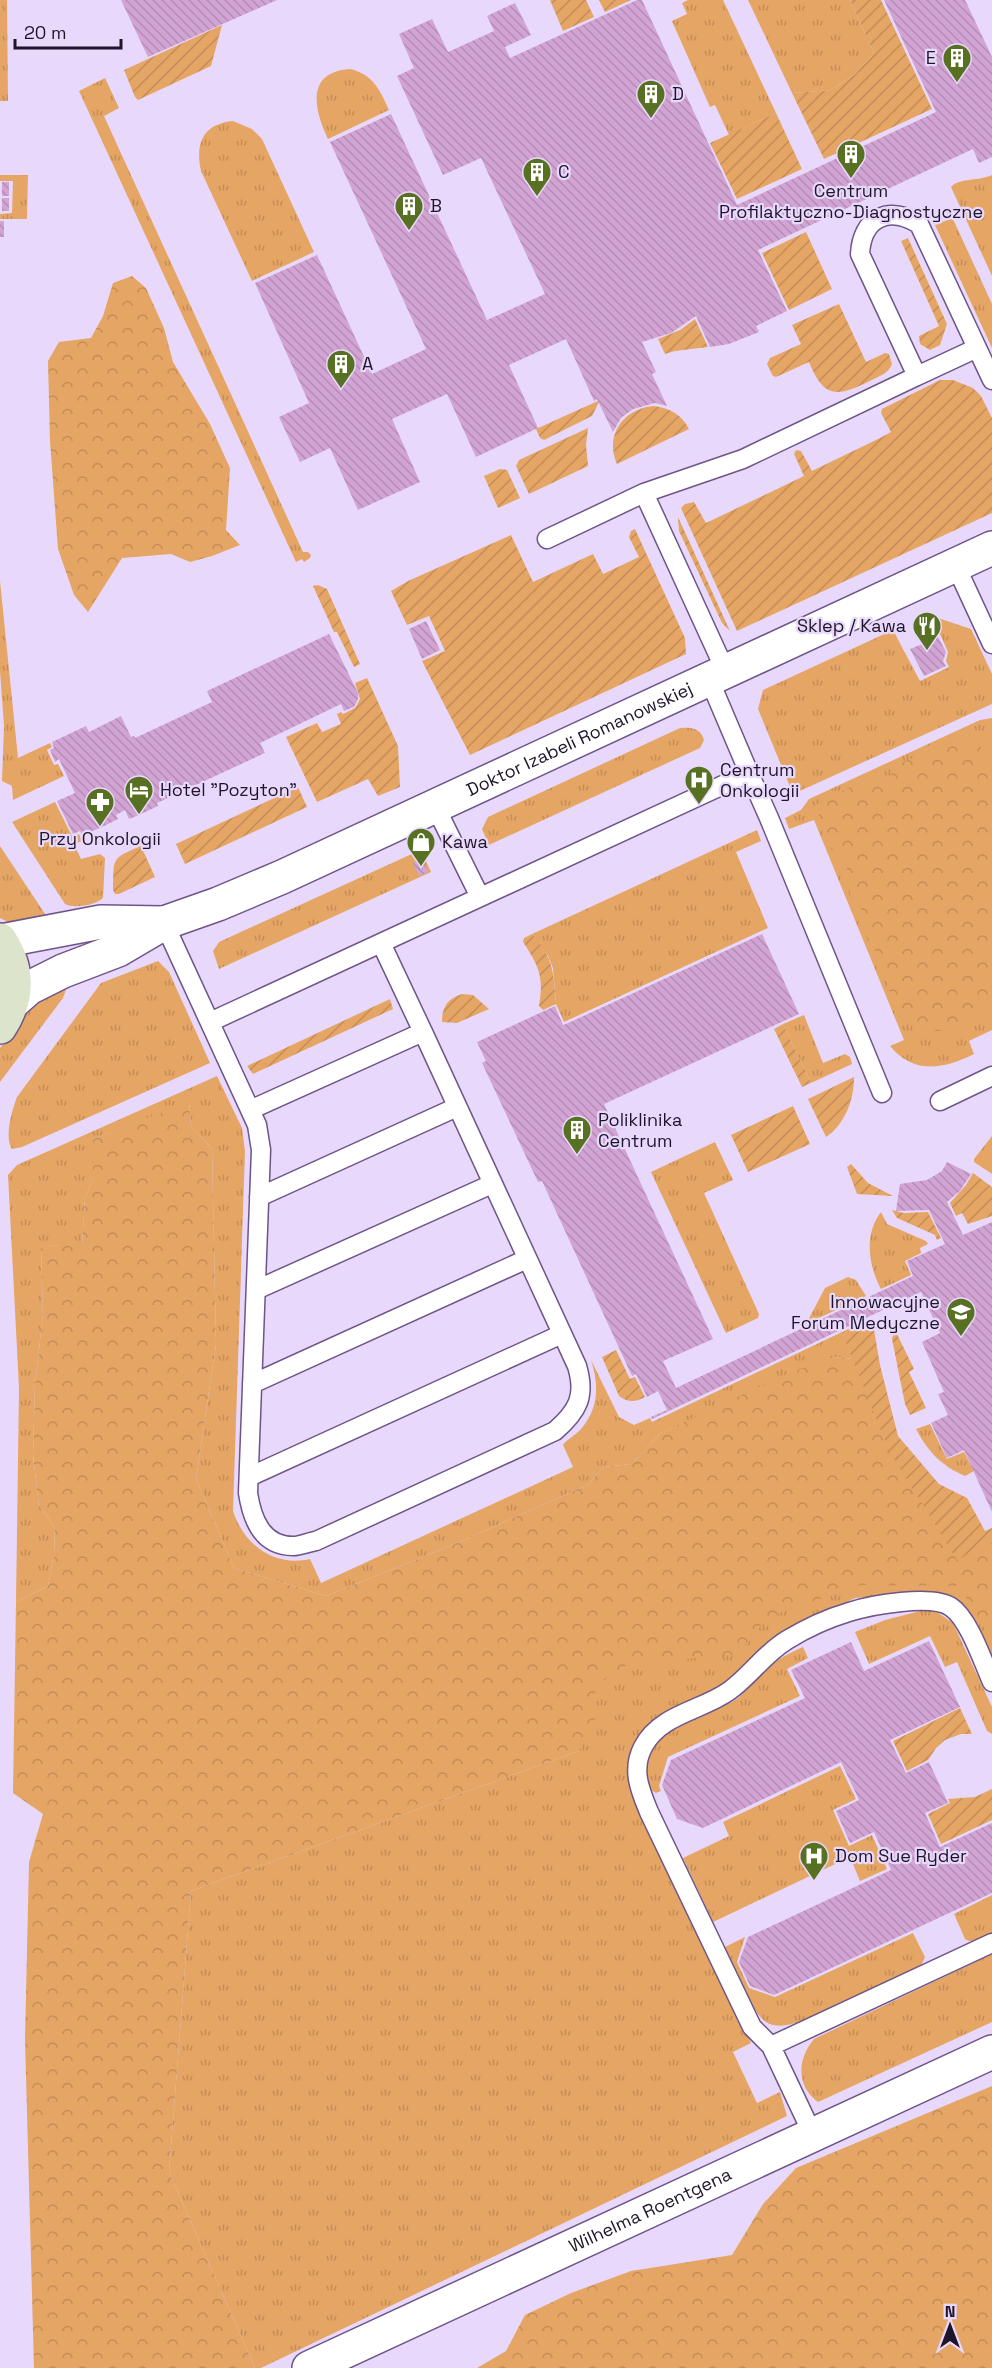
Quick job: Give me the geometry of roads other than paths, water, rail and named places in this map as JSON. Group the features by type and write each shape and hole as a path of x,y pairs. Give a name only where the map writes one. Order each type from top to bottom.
{"street":[{"name":"Doktor Izabeli Romanowskiej","path":"7,1014 29,988 63,971 118,950 164,923 229,900 992,548"},
{"name":"Doktor Izabeli Romanowskiej","path":"1,940 101,922 164,923"},
{"path":"1,940 13,965 15,991 7,1014"},
{"name":"Wilhelma Roentgena","path":"309,2368 992,2052"}],"lane":[{"path":"917,376 860,254 861,240 866,228 878,218 894,214 907,217 919,224 992,380"},
{"path":"548,539 644,493 743,459 977,348"},
{"path":"644,493 718,675 749,773 882,1094"},
{"path":"955,564 992,644"},
{"path":"210,1022 749,773"},
{"path":"435,806 480,897"},
{"path":"164,923 257,1125 261,1150 249,1477 251,1514 260,1531 275,1543 293,1546 316,1541 555,1431 571,1417 580,1399 582,1383 577,1366 381,943"},
{"path":"250,1110 423,1032"},
{"path":"940,1101 992,1076"},
{"path":"259,1197 457,1107"},
{"path":"256,1290 492,1184"},
{"path":"252,1384 527,1259"},
{"path":"249,1477 562,1334"},
{"path":"813,2135 771,2046 752,2027 649,1812 636,1773 638,1758 644,1744 656,1728 729,1691 766,1655 788,1640 850,1611 927,1600 941,1602 952,1607 962,1617 992,1682"},
{"path":"771,2046 992,1943"}],"place":[{"name":"E","path":"957,84"},
{"name":"D","path":"651,120"},
{"name":"Centrum Profilaktyczno-Diagnostyczne","path":"851,180"},
{"name":"C","path":"537,198"},
{"name":"B","path":"409,232"},
{"name":"A","path":"341,390"},
{"name":"Sklep / Kawa","path":"927,652"},
{"name":"Centrum Onkologii","path":"699,806"},
{"name":"Hotel \"Pozyton\"","path":"139,816"},
{"name":"Przy Onkologii","path":"100,828"},
{"name":"Kawa","path":"421,868"},
{"name":"Poliklinika Centrum","path":"577,1156"},
{"name":"Innowacyjne Forum Medyczne","path":"961,1338"},
{"name":"Dom Sue Ryder","path":"814,1882"}]}
